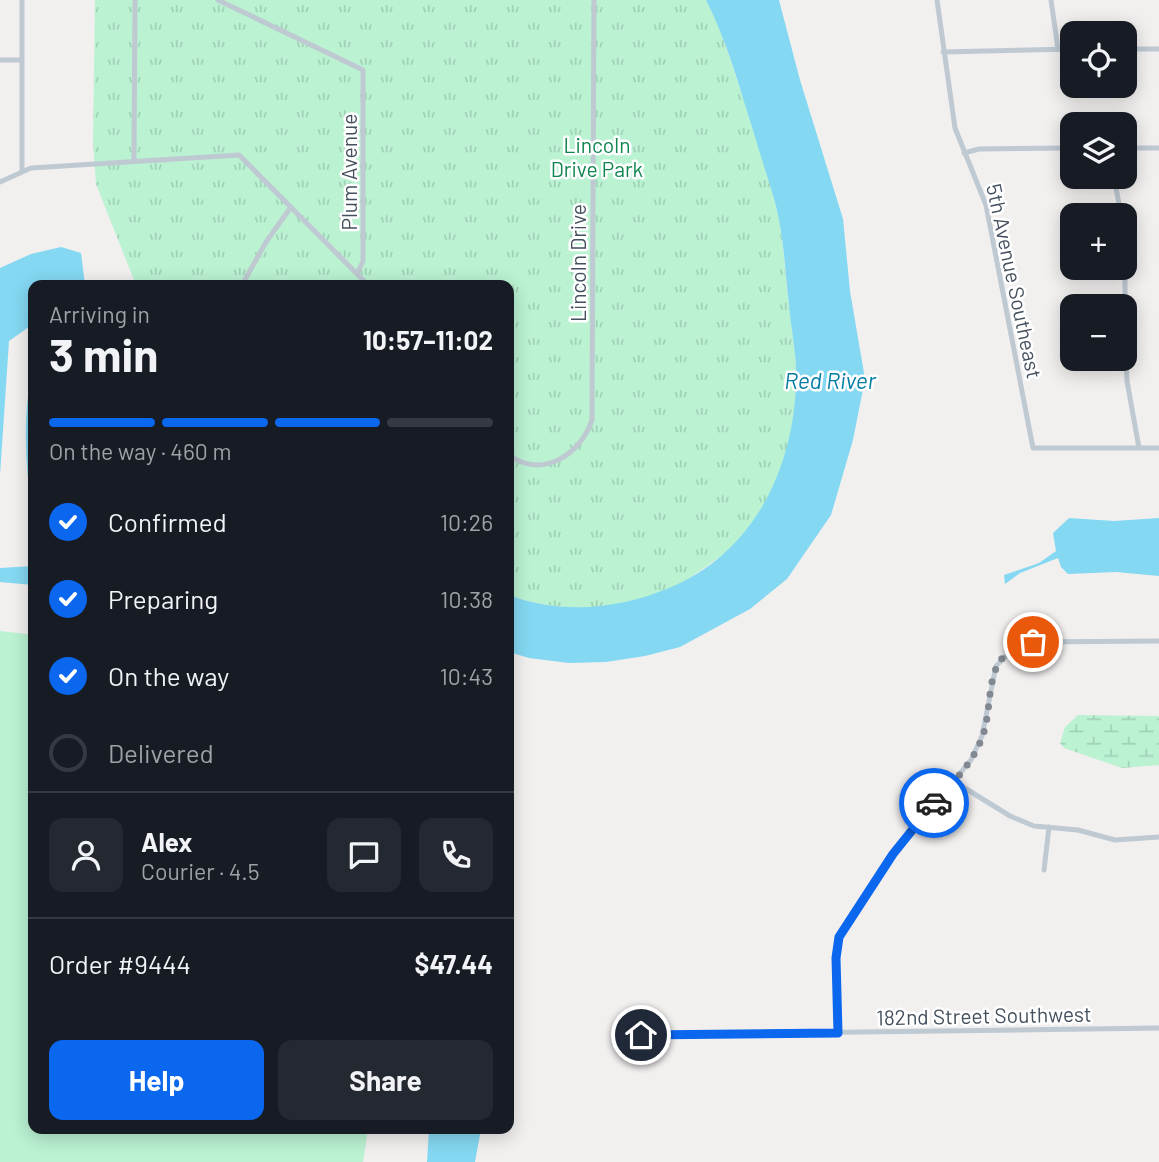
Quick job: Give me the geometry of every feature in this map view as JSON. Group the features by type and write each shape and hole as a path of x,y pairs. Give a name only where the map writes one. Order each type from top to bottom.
{"street":[{"path":"22,0 22,170"},
{"path":"134,160 135,0"},
{"name":"Plum Avenue","path":"218,0 363,70 363,261 358,272"},
{"name":"Lincoln Drive","path":"514,459 546,466 561,461 588,430 592,420 594,0"},
{"name":"5th Avenue Southeast","path":"937,0 955,128 986,205 1033,447 1139,448"},
{"path":"943,51 1058,49 1051,0"},
{"path":"1137,49 1159,49"},
{"path":"0,60 22,60"},
{"path":"964,153 979,149 1060,148"},
{"path":"1137,148 1159,148"},
{"path":"0,182 22,170 134,160 239,155 364,280"},
{"path":"245,280 265,242 291,207"},
{"path":"1127,371 1139,448 1159,448"},
{"path":"838,1033 836,958 839,937 893,854 971,760 982,736 996,666 1012,650 1031,642 1159,641"},
{"path":"954,782 1024,823 1115,840 1159,837"},
{"path":"1044,870 1049,827"},
{"name":"182nd Street Southwest","path":"641,1035 1159,1028"}],"green space":[{"name":"Lincoln Drive Park","path":"95,0 706,0 718,23 756,136 782,236 796,379 790,437 771,496 750,529 729,550 668,590 624,604 601,607 553,606 514,597 514,280 134,280 96,184 93,141"},
{"path":"0,631 28,635 28,1134 367,1134 363,1162 0,1162"},
{"path":"1078,715 1159,716 1159,765 1122,768 1064,748 1060,743 1065,727"}],"water":[{"name":"Red River","path":"706,0 779,0 800,80 843,219 850,291 865,379 853,440 831,515 787,579 750,609 680,647 606,662 569,663 514,654 514,596 549,605 590,607 630,601 669,588 699,573 725,553 746,530 778,475 794,412 796,370 784,255 779,218 720,31"},
{"path":"61,247 81,253 84,280 28,280 28,328 9,341 0,475 0,268 31,254"},
{"path":"28,398 28,479 26,442"},
{"path":"1069,518 1114,521 1159,518 1159,576 1116,572 1068,574 1061,567 1058,558 1020,573 1005,584 1004,575 1039,563 1056,551 1053,533"},
{"path":"28,566 28,585 0,582 0,568"},
{"path":"429,1134 480,1134 475,1162 427,1162"}],"way so far":[{"path":"934,803 965,768 977,748 987,719 991,682 996,666 1012,650 1033,642"}],"route":[{"path":"641,1035 838,1033 836,958 839,937 893,854 934,803"}]}
